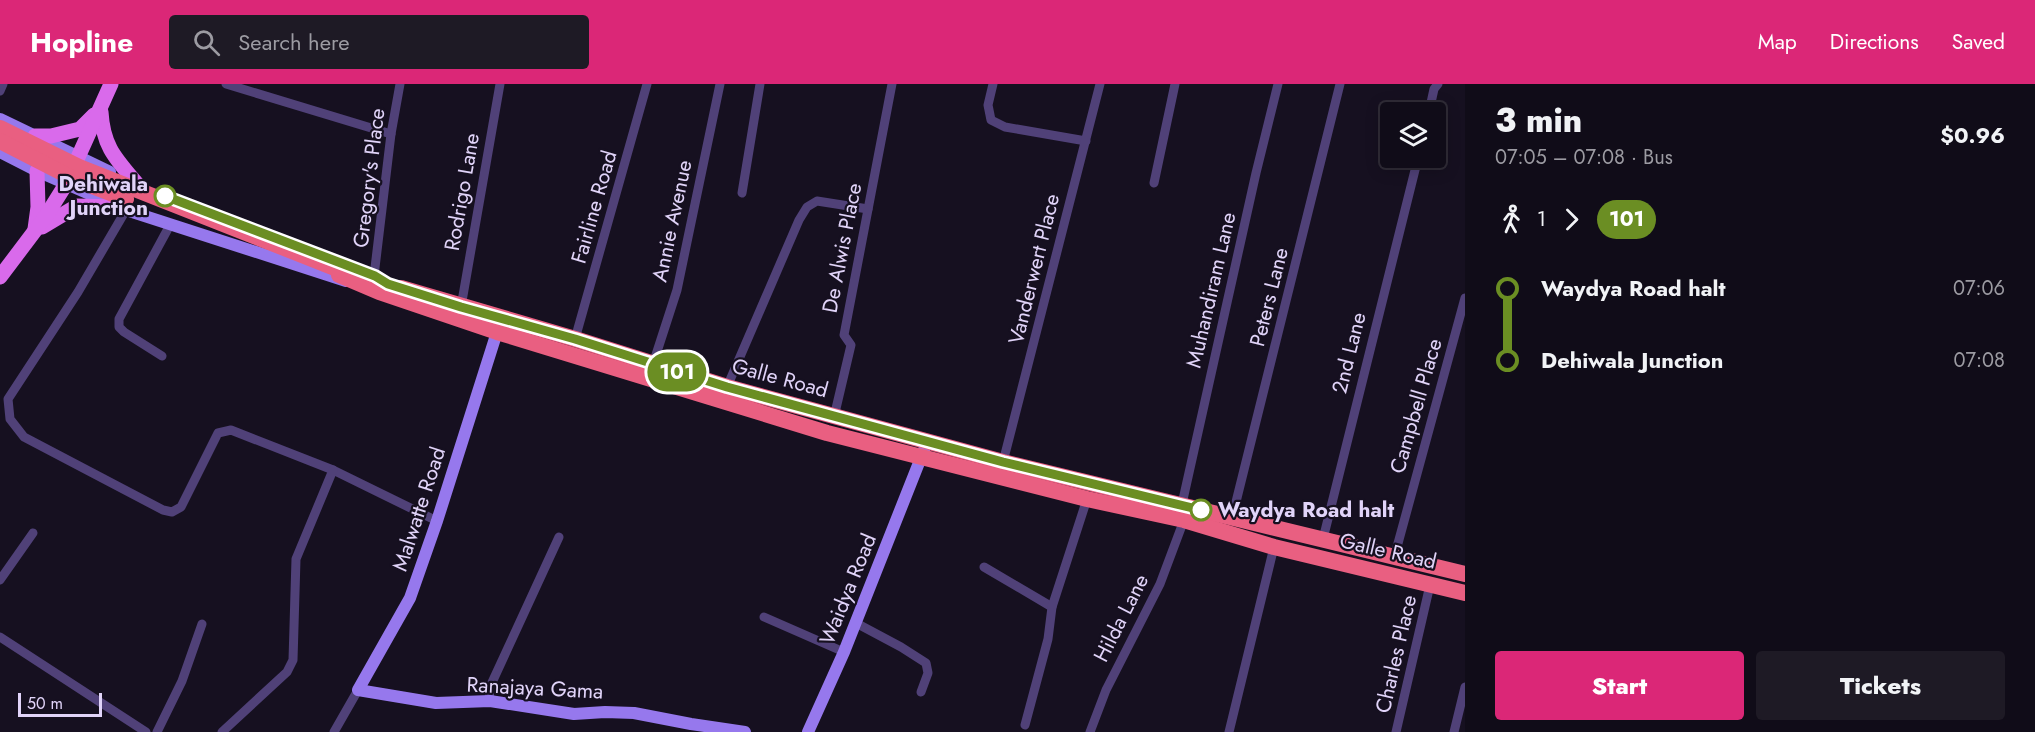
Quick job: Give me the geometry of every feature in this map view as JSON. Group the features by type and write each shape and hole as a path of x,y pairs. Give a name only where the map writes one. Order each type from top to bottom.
{"highway":[{"name":"Galle Road","path":"3,124 79,167 339,273"},
{"name":"Galle Road","path":"0,141 74,178 339,273 575,339 727,387 1183,512 1274,547 1465,593"},
{"name":"Galle Road","path":"380,284 497,332 705,397 921,458 1087,499 1233,518 1465,574"}],"main road":[{"path":"0,278 66,184 111,84"},
{"path":"35,136 51,136 80,129 100,109"},
{"path":"100,109 102,130 112,154 138,185"},
{"path":"35,231 38,207 37,171"},
{"path":"35,231 77,206 122,209"}],"street":[{"path":"0,91 3,84"},
{"path":"226,84 391,134"},
{"name":"Gregory's Place","path":"380,284 391,134 400,84"},
{"name":"Rodrigo Lane","path":"461,307 500,84"},
{"name":"Fairline Road","path":"575,339 647,84"},
{"name":"Annie Avenue","path":"653,364 677,290 720,84"},
{"path":"742,193 760,84"},
{"name":"De Alwis Place","path":"834,417 850,345 844,335 892,84"},
{"path":"993,84 988,105 991,120 1005,127 1086,141"},
{"name":"Vanderwert Place","path":"1003,462 1100,84"},
{"path":"1154,183 1175,84"},
{"name":"Muhandiram Lane","path":"1183,512 1256,173 1278,84"},
{"name":"Peters Lane","path":"1233,518 1340,84"},
{"path":"1431,102 1434,89 1438,84"},
{"path":"3,124 35,136 138,185 380,284"},
{"path":"0,147 9,135 3,124"},
{"path":"0,152 122,209 176,227 380,284"},
{"name":"2nd Lane","path":"1317,558 1416,168"},
{"path":"727,387 799,220 807,207 817,201 868,209"},
{"path":"162,356 124,332 119,327 119,319 176,227 184,207 191,206"},
{"path":"122,209 78,292 8,399 10,419 24,437 164,510 172,512 181,507 218,433 231,430 333,470 437,521"},
{"name":"Campbell Place","path":"1394,558 1465,298"},
{"name":"Malwatte Road","path":"358,690 410,597 437,521 497,332"},
{"name":"Waidya Road","path":"808,732 856,623 928,442"},
{"path":"222,732 287,672 293,660 296,559 333,470"},
{"path":"1025,725 1048,639 1052,607 1087,499"},
{"name":"Hilda Lane","path":"1090,732 1106,690 1160,584 1183,512"},
{"path":"0,580 33,533"},
{"path":"490,701 489,689 559,537"},
{"path":"1229,732 1274,547"},
{"path":"984,567 1052,607"},
{"name":"Charles Place","path":"1396,732 1431,585"},
{"path":"764,617 844,652"},
{"path":"856,623 926,663 928,673 921,692"},
{"path":"157,732 182,681 202,624"},
{"path":"0,637 146,732"},
{"path":"1454,732 1465,687"},
{"path":"334,732 358,690"},
{"name":"Ranajaya Gama","path":"358,690 436,703 490,701 574,714 634,713 745,732"}],"bus line":[{"name":"101","path":"165,196 375,276 388,284 461,307 575,339 748,393 1003,462 1201,510"}],"place":[{"name":"Dehiwala Junction","path":"165,196"},
{"name":"Waydya Road halt","path":"1201,510"}]}
